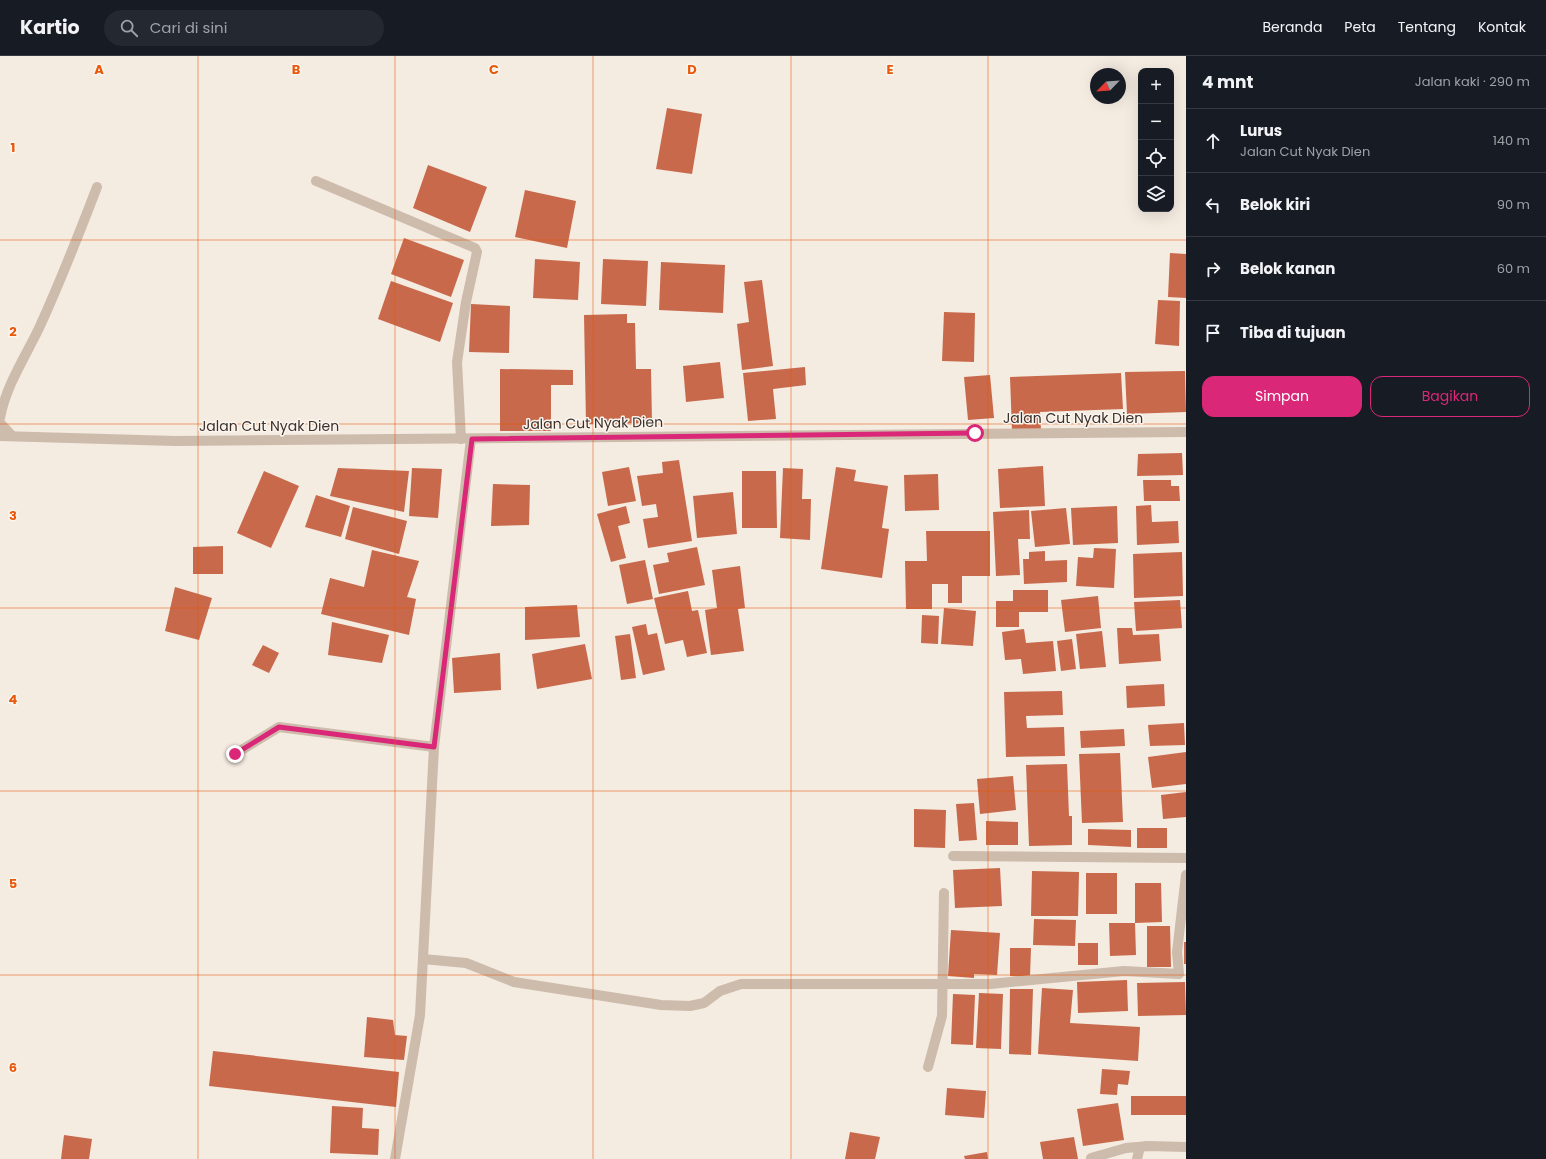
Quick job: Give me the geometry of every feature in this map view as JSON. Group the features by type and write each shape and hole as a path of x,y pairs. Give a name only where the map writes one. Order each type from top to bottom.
{"street":[{"path":"316,181 475,248 477,252 466,302 457,362 461,439"},
{"path":"0,418 5,396 26,356 63,275 97,187"},
{"path":"0,423 12,436"},
{"name":"Jalan Cut Nyak Dien","path":"0,436 175,441 1186,432"},
{"path":"395,1159 420,1015 434,747 472,439"},
{"path":"235,754 279,727 434,747"},
{"path":"953,856 1186,858"},
{"path":"423,959 466,963 514,982 668,1005 690,1006 704,1003 720,991 741,984 990,984 1124,971 1179,974 1177,952 1186,875"},
{"path":"928,1067 942,1016 944,894"},
{"path":"1091,1158 1126,1148 1149,1146 1186,1147"},
{"path":"1137,1159 1140,1147 1149,1146"}],"building":[{"path":"667,108 702,114 692,174 656,169"},
{"path":"428,165 487,187 470,232 413,208"},
{"path":"525,190 576,201 567,248 515,237"},
{"path":"404,238 464,260 451,297 391,274"},
{"path":"1170,253 1186,254 1186,298 1168,297"},
{"path":"535,259 580,262 578,300 533,298"},
{"path":"603,259 648,261 646,306 601,304"},
{"path":"661,262 725,265 723,313 659,310"},
{"path":"762,280 773,366 742,370 737,324 749,322 744,282"},
{"path":"391,281 453,303 440,342 378,319"},
{"path":"1158,300 1180,301 1179,346 1155,344"},
{"path":"471,304 510,306 509,353 469,352"},
{"path":"944,312 975,313 974,362 942,361"},
{"path":"627,314 627,323 635,323 636,369 651,369 652,423 586,424 584,315"},
{"path":"720,362 724,398 686,402 683,366"},
{"path":"805,367 806,385 773,389 776,419 748,421 743,373"},
{"path":"500,369 573,370 573,385 551,385 551,431 500,431"},
{"path":"1185,371 1186,412 1127,414 1125,372"},
{"path":"1121,373 1123,409 1040,412 1041,430 1012,431 1010,377"},
{"path":"990,375 994,418 968,420 964,377"},
{"path":"1182,453 1183,475 1137,476 1138,454"},
{"path":"679,460 692,541 648,548 643,519 658,517 656,504 642,506 637,476 663,473 662,462"},
{"path":"1043,466 1045,506 1000,508 998,469"},
{"path":"629,467 636,501 608,506 602,472"},
{"path":"836,467 856,470 854,481 888,486 882,528 889,529 882,578 821,569"},
{"path":"338,468 409,471 404,512 330,496"},
{"path":"412,468 442,469 438,518 409,516"},
{"path":"783,468 803,469 802,499 811,499 810,540 780,538"},
{"path":"264,471 299,486 271,548 237,533"},
{"path":"742,471 776,471 777,528 742,528"},
{"path":"938,474 939,510 905,511 904,475"},
{"path":"1143,480 1171,480 1171,486 1179,486 1180,501 1144,501"},
{"path":"493,484 530,485 529,525 491,526"},
{"path":"733,492 737,534 697,538 693,496"},
{"path":"316,495 350,506 341,537 305,527"},
{"path":"1151,505 1152,522 1178,521 1179,543 1137,545 1136,506"},
{"path":"626,506 630,523 618,526 626,558 611,562 597,514"},
{"path":"1117,506 1118,543 1073,545 1071,508"},
{"path":"353,507 407,521 399,554 345,539"},
{"path":"1066,508 1070,544 1035,547 1031,511"},
{"path":"1029,510 1030,539 1018,539 1020,575 996,576 993,512"},
{"path":"926,531 990,531 990,576 962,576 962,603 948,603 948,584 932,584 932,609 906,609 905,561 927,561"},
{"path":"223,546 223,574 193,574 193,547"},
{"path":"697,547 705,585 659,594 653,565 669,562 667,553"},
{"path":"1094,548 1116,549 1114,588 1076,586 1078,557 1093,558"},
{"path":"372,550 419,561 407,597 416,599 409,635 321,614 330,578 364,587"},
{"path":"1045,551 1045,561 1067,560 1067,582 1024,584 1023,559 1029,559 1029,552"},
{"path":"1182,552 1183,596 1134,598 1133,554"},
{"path":"645,560 653,599 627,604 619,565"},
{"path":"740,566 745,608 738,609 744,651 711,655 705,610 717,608 712,570"},
{"path":"175,587 212,598 199,640 165,631"},
{"path":"1013,590 1048,590 1048,612 1019,612 1019,627 996,627 996,601 1013,601"},
{"path":"688,591 692,611 698,610 707,653 687,657 683,640 665,644 654,598"},
{"path":"1098,596 1101,628 1065,632 1061,600"},
{"path":"1180,600 1182,628 1136,631 1134,602"},
{"path":"577,605 580,637 525,640 525,607"},
{"path":"944,608 976,611 973,646 941,644"},
{"path":"922,615 939,616 938,644 921,643"},
{"path":"332,622 389,635 382,663 328,655"},
{"path":"646,624 648,635 657,633 665,670 643,675 632,627"},
{"path":"1117,628 1132,628 1133,635 1159,634 1161,661 1119,664"},
{"path":"1024,629 1026,643 1053,641 1056,671 1023,674 1021,659 1005,660 1002,632"},
{"path":"1102,631 1106,667 1080,669 1076,634"},
{"path":"630,634 636,678 621,680 615,636"},
{"path":"1072,639 1076,669 1061,671 1057,641"},
{"path":"585,644 592,679 537,689 532,654"},
{"path":"263,645 279,653 269,673 252,665"},
{"path":"500,653 501,690 454,693 452,658"},
{"path":"1164,684 1165,706 1127,708 1126,686"},
{"path":"1062,691 1063,715 1026,716 1027,728 1064,727 1065,756 1006,757 1004,692"},
{"path":"1184,723 1185,745 1150,746 1148,725"},
{"path":"1124,729 1125,746 1081,748 1080,731"},
{"path":"1186,752 1186,784 1152,788 1148,757"},
{"path":"1120,753 1123,822 1082,823 1079,754"},
{"path":"1067,764 1069,816 1072,816 1072,845 1029,846 1026,765"},
{"path":"1013,776 1016,810 980,814 977,779"},
{"path":"1186,792 1186,817 1163,819 1161,795"},
{"path":"974,803 977,840 959,841 956,804"},
{"path":"914,809 946,810 945,848 914,847"},
{"path":"986,821 1018,822 1018,845 986,845"},
{"path":"1137,828 1167,828 1167,848 1137,848"},
{"path":"1088,829 1131,830 1131,847 1088,845"},
{"path":"1000,868 1002,906 955,908 953,870"},
{"path":"1032,871 1079,872 1078,916 1031,916"},
{"path":"1086,873 1117,873 1117,914 1086,914"},
{"path":"1135,883 1161,883 1162,922 1135,923"},
{"path":"1034,919 1076,920 1075,946 1033,945"},
{"path":"1109,923 1135,923 1136,955 1110,956"},
{"path":"1147,926 1170,926 1171,967 1147,967"},
{"path":"951,930 1000,933 997,975 974,974 974,978 948,976"},
{"path":"1184,942 1186,942 1186,964 1184,964"},
{"path":"1078,943 1098,943 1098,965 1078,965"},
{"path":"1010,948 1031,948 1030,977 1010,976"},
{"path":"1127,980 1128,1011 1078,1013 1077,982"},
{"path":"1185,982 1186,1015 1138,1016 1137,983"},
{"path":"1042,988 1073,990 1070,1023 1140,1027 1138,1061 1038,1054"},
{"path":"1010,989 1033,989 1031,1055 1009,1054"},
{"path":"979,993 1003,994 1001,1049 976,1048"},
{"path":"953,994 975,995 973,1045 951,1044"},
{"path":"367,1017 393,1020 395,1035 407,1036 404,1060 364,1057"},
{"path":"213,1051 399,1072 396,1107 209,1086"},
{"path":"1102,1069 1130,1071 1128,1085 1118,1084 1117,1095 1100,1094"},
{"path":"947,1088 986,1091 984,1118 945,1115"},
{"path":"1131,1096 1186,1096 1186,1115 1131,1115"},
{"path":"1118,1103 1124,1140 1083,1146 1077,1109"},
{"path":"332,1106 363,1108 362,1128 379,1129 378,1155 330,1153"},
{"path":"850,1132 880,1137 875,1159 845,1159"},
{"path":"64,1135 92,1139 89,1159 61,1159"},
{"path":"1074,1137 1078,1159 1043,1159 1040,1142"},
{"path":"987,1152 988,1159 965,1159 964,1156"}],"route":[{"path":"235,754 279,727 297,728 434,747 472,439 573,436 975,433"}]}
